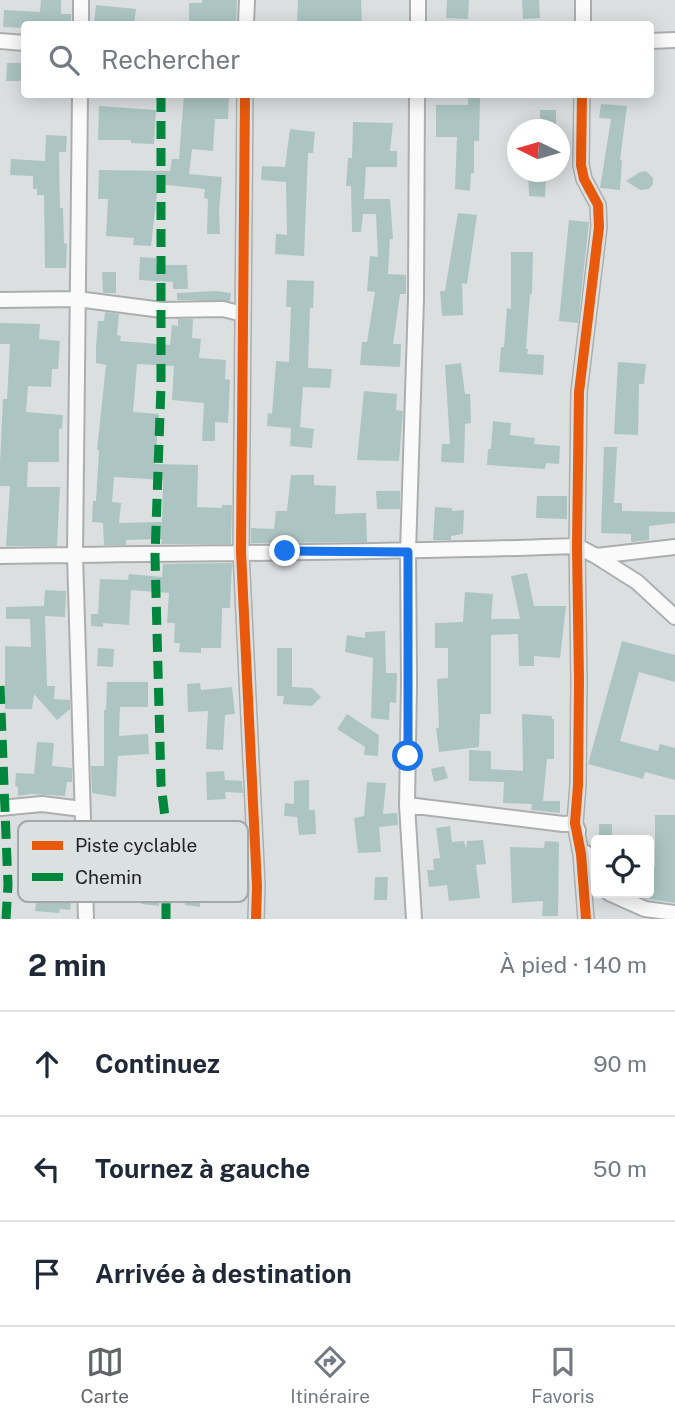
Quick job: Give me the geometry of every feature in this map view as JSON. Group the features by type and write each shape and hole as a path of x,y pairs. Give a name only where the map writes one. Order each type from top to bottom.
{"street":[{"path":"81,0 81,21"},
{"path":"246,21 247,0"},
{"path":"418,0 418,21"},
{"path":"583,0 583,21"},
{"path":"654,41 675,40"},
{"path":"0,41 21,43"},
{"path":"80,98 75,555 82,821"},
{"path":"245,98 241,552 257,886 256,919"},
{"path":"414,919 407,805 410,683 408,552 416,299 417,98"},
{"path":"582,98 580,164 584,179 598,205 599,227 579,392 579,681 575,823 581,854 586,919"},
{"path":"0,300 77,299 162,310 223,309 243,314"},
{"path":"0,556 408,552 578,546 637,582 675,617"},
{"path":"596,556 675,547"},
{"path":"0,808 42,804 82,809"},
{"path":"407,805 563,824 575,823"},
{"path":"575,823 591,868"},
{"path":"620,898 645,909 675,913"}],"building":[{"path":"41,0 61,0 61,14 71,14 71,21 21,21 21,28 3,27 4,10 40,12"},
{"path":"202,0 237,0 236,21 189,21 189,3 202,3"},
{"path":"298,0 361,0 362,21 297,21"},
{"path":"447,0 469,0 468,19 446,18"},
{"path":"522,0 539,0 540,18 523,19"},
{"path":"96,5 136,9 134,21 94,21"},
{"path":"7,63 21,63 21,81 6,81"},
{"path":"184,98 229,98 228,119 215,119 213,151 192,149 189,174 222,177 220,234 207,234 208,199 204,198 205,189 158,184 151,246 133,245 134,238 106,236 108,199 98,199 99,170 170,171 172,159 179,159"},
{"path":"468,98 480,98 479,141 474,141 474,173 471,173 470,191 455,189 457,137 436,137 436,105 468,105"},
{"path":"601,104 627,106 620,160 620,190 600,188 611,119 599,118"},
{"path":"99,106 156,110 154,144 131,143 131,140 98,140"},
{"path":"540,110 556,110 556,119 540,119"},
{"path":"353,122 393,123 390,151 397,151 397,167 366,167 364,199 390,199 393,239 390,239 388,274 406,275 406,294 400,294 393,344 401,344 400,367 360,365 362,342 367,342 375,292 367,291 370,256 378,257 376,214 363,214 361,232 352,232 351,186 346,186 348,158 352,158"},
{"path":"290,129 315,132 313,153 308,153 304,256 275,254 276,234 287,235 286,182 261,180 262,166 285,167"},
{"path":"46,135 67,136 66,152 59,152 60,208 63,208 64,243 67,244 66,268 45,268 44,195 37,195 37,189 33,189 33,176 10,175 11,159 45,161"},
{"path":"646,171 653,178 649,189 640,190 626,181 640,172"},
{"path":"528,182 546,182 545,197 529,196"},
{"path":"458,213 477,215 467,284 462,283 463,315 442,316 440,291 445,291"},
{"path":"569,220 589,222 578,323 559,321"},
{"path":"511,252 533,252 526,349 527,354 544,355 543,375 499,372 507,308 511,309"},
{"path":"140,257 156,258 156,265 187,265 188,289 173,289 173,282 139,280"},
{"path":"102,272 116,272 116,293 103,293"},
{"path":"287,280 314,281 313,308 310,308 308,368 332,369 330,388 303,387 300,427 314,429 312,448 290,446 291,428 267,426 268,413 272,414 276,361 289,362 291,307 286,307"},
{"path":"177,293 231,293 230,301 177,300"},
{"path":"105,312 119,314 117,335 121,336 120,341 170,345 172,325 178,326 178,319 193,319 192,338 201,339 199,358 226,360 225,379 230,380 228,423 215,422 215,441 202,441 204,403 172,400 174,366 137,364 133,412 159,414 155,464 198,465 197,507 222,508 222,505 232,505 231,544 161,544 162,539 126,540 126,545 104,545 103,523 92,522 93,501 96,501 97,450 106,365 96,363 96,347 98,321 104,321","holes":["114,477 163,480 162,522 119,523 121,503 112,502"]},
{"path":"0,323 40,324 39,339 60,341 58,369 52,369 51,387 28,386 26,412 63,415 62,429 59,429 59,462 28,462 27,487 60,487 57,546 6,546 10,486 0,486 0,463 3,399 7,399 10,344 0,344"},
{"path":"618,362 646,364 644,384 639,384 638,435 614,434"},
{"path":"461,363 465,394 470,394 471,423 465,424 464,463 441,462 442,444 450,444 445,365"},
{"path":"364,391 397,394 396,410 403,411 399,461 357,460"},
{"path":"493,421 511,423 510,435 535,438 534,444 560,446 559,464 546,463 545,469 487,465"},
{"path":"604,447 617,447 614,503 622,503 622,511 675,512 675,523 649,526 649,540 631,542 631,534 601,533"},
{"path":"291,475 314,475 314,485 336,486 335,514 366,513 367,542 251,543 251,528 274,529 276,511 287,511"},
{"path":"376,491 400,491 400,509 377,509"},
{"path":"537,496 567,496 567,519 536,518"},
{"path":"435,507 452,508 452,511 464,510 463,534 451,536 451,540 433,540"},
{"path":"232,563 230,608 222,608 221,648 201,648 201,653 179,652 180,643 174,643 175,623 167,623 169,593 131,590 129,625 103,623 103,627 91,626 91,614 98,614 100,579 128,580 129,574 162,577 163,564"},
{"path":"527,573 534,606 566,606 560,658 534,656 534,666 519,666 518,634 491,635 491,714 480,714 479,747 439,752 436,728 439,728 437,679 448,678 448,648 435,648 435,623 463,622 465,592 493,594 491,619 520,619 511,576"},
{"path":"45,590 66,591 65,617 45,616 47,686 55,686 54,699 70,700 70,709 57,720 34,694 32,709 5,709 5,646 31,647 30,619 6,619 6,607 44,606"},
{"path":"385,631 386,673 397,673 396,703 390,702 389,720 371,718 373,658 345,652 347,635 365,638 365,632"},
{"path":"622,641 675,655 675,682 639,672 620,741 658,751 660,744 675,748 675,780 645,772 643,779 588,764"},
{"path":"98,648 114,649 113,667 97,666"},
{"path":"277,648 292,648 292,687 312,688 321,697 312,706 283,704 284,696 277,696"},
{"path":"107,682 148,682 148,707 120,707 119,736 148,734 149,754 118,756 116,797 92,793 91,766 104,766"},
{"path":"200,683 201,690 232,687 235,714 225,715 223,750 206,749 208,711 188,712 187,684"},
{"path":"347,714 379,735 378,756 364,755 365,747 337,729"},
{"path":"522,714 552,716 554,719 554,759 547,759 543,801 560,801 560,813 531,810 532,804 503,803 504,782 469,781 469,750 491,751 491,769 523,771"},
{"path":"37,742 54,743 52,766 72,768 72,782 67,782 65,796 18,796 18,787 15,786 16,773 34,774"},
{"path":"444,766 448,778 434,782 431,769"},
{"path":"224,771 225,780 242,781 243,793 225,792 226,799 207,800 206,772"},
{"path":"309,780 309,810 315,810 316,834 299,835 297,817 284,816 285,803 294,804 294,781"},
{"path":"367,782 386,783 383,814 397,813 398,825 379,827 381,852 358,853 354,818 364,816"},
{"path":"655,815 675,815 675,903 643,898 654,898"},
{"path":"599,824 612,824 612,835 599,835"},
{"path":"450,826 452,842 464,841 466,849 467,841 483,840 486,864 476,865 480,898 449,901 447,885 429,887 427,870 434,870 433,859 440,858 436,828"},
{"path":"545,841 559,842 558,916 542,916 543,901 512,903 510,847 544,848"},
{"path":"375,877 388,877 387,900 374,900"},
{"path":"36,902 71,902 70,910 60,909 59,913 35,911"},
{"path":"141,902 159,902 159,906"},
{"path":"185,902 200,902 200,907 185,905"}],"marked path":[{"path":"161,98 161,386 155,556 161,784 165,821"},
{"path":"0,686 8,885 6,919"},
{"path":"166,902 166,919"}],"cycle path":[{"path":"245,98 241,552 257,886 256,919"},
{"path":"582,98 581,165 584,179 598,205 599,227 579,392 579,681 575,823 581,854 586,919"}],"route":[{"path":"285,551 408,552 408,756"}]}
